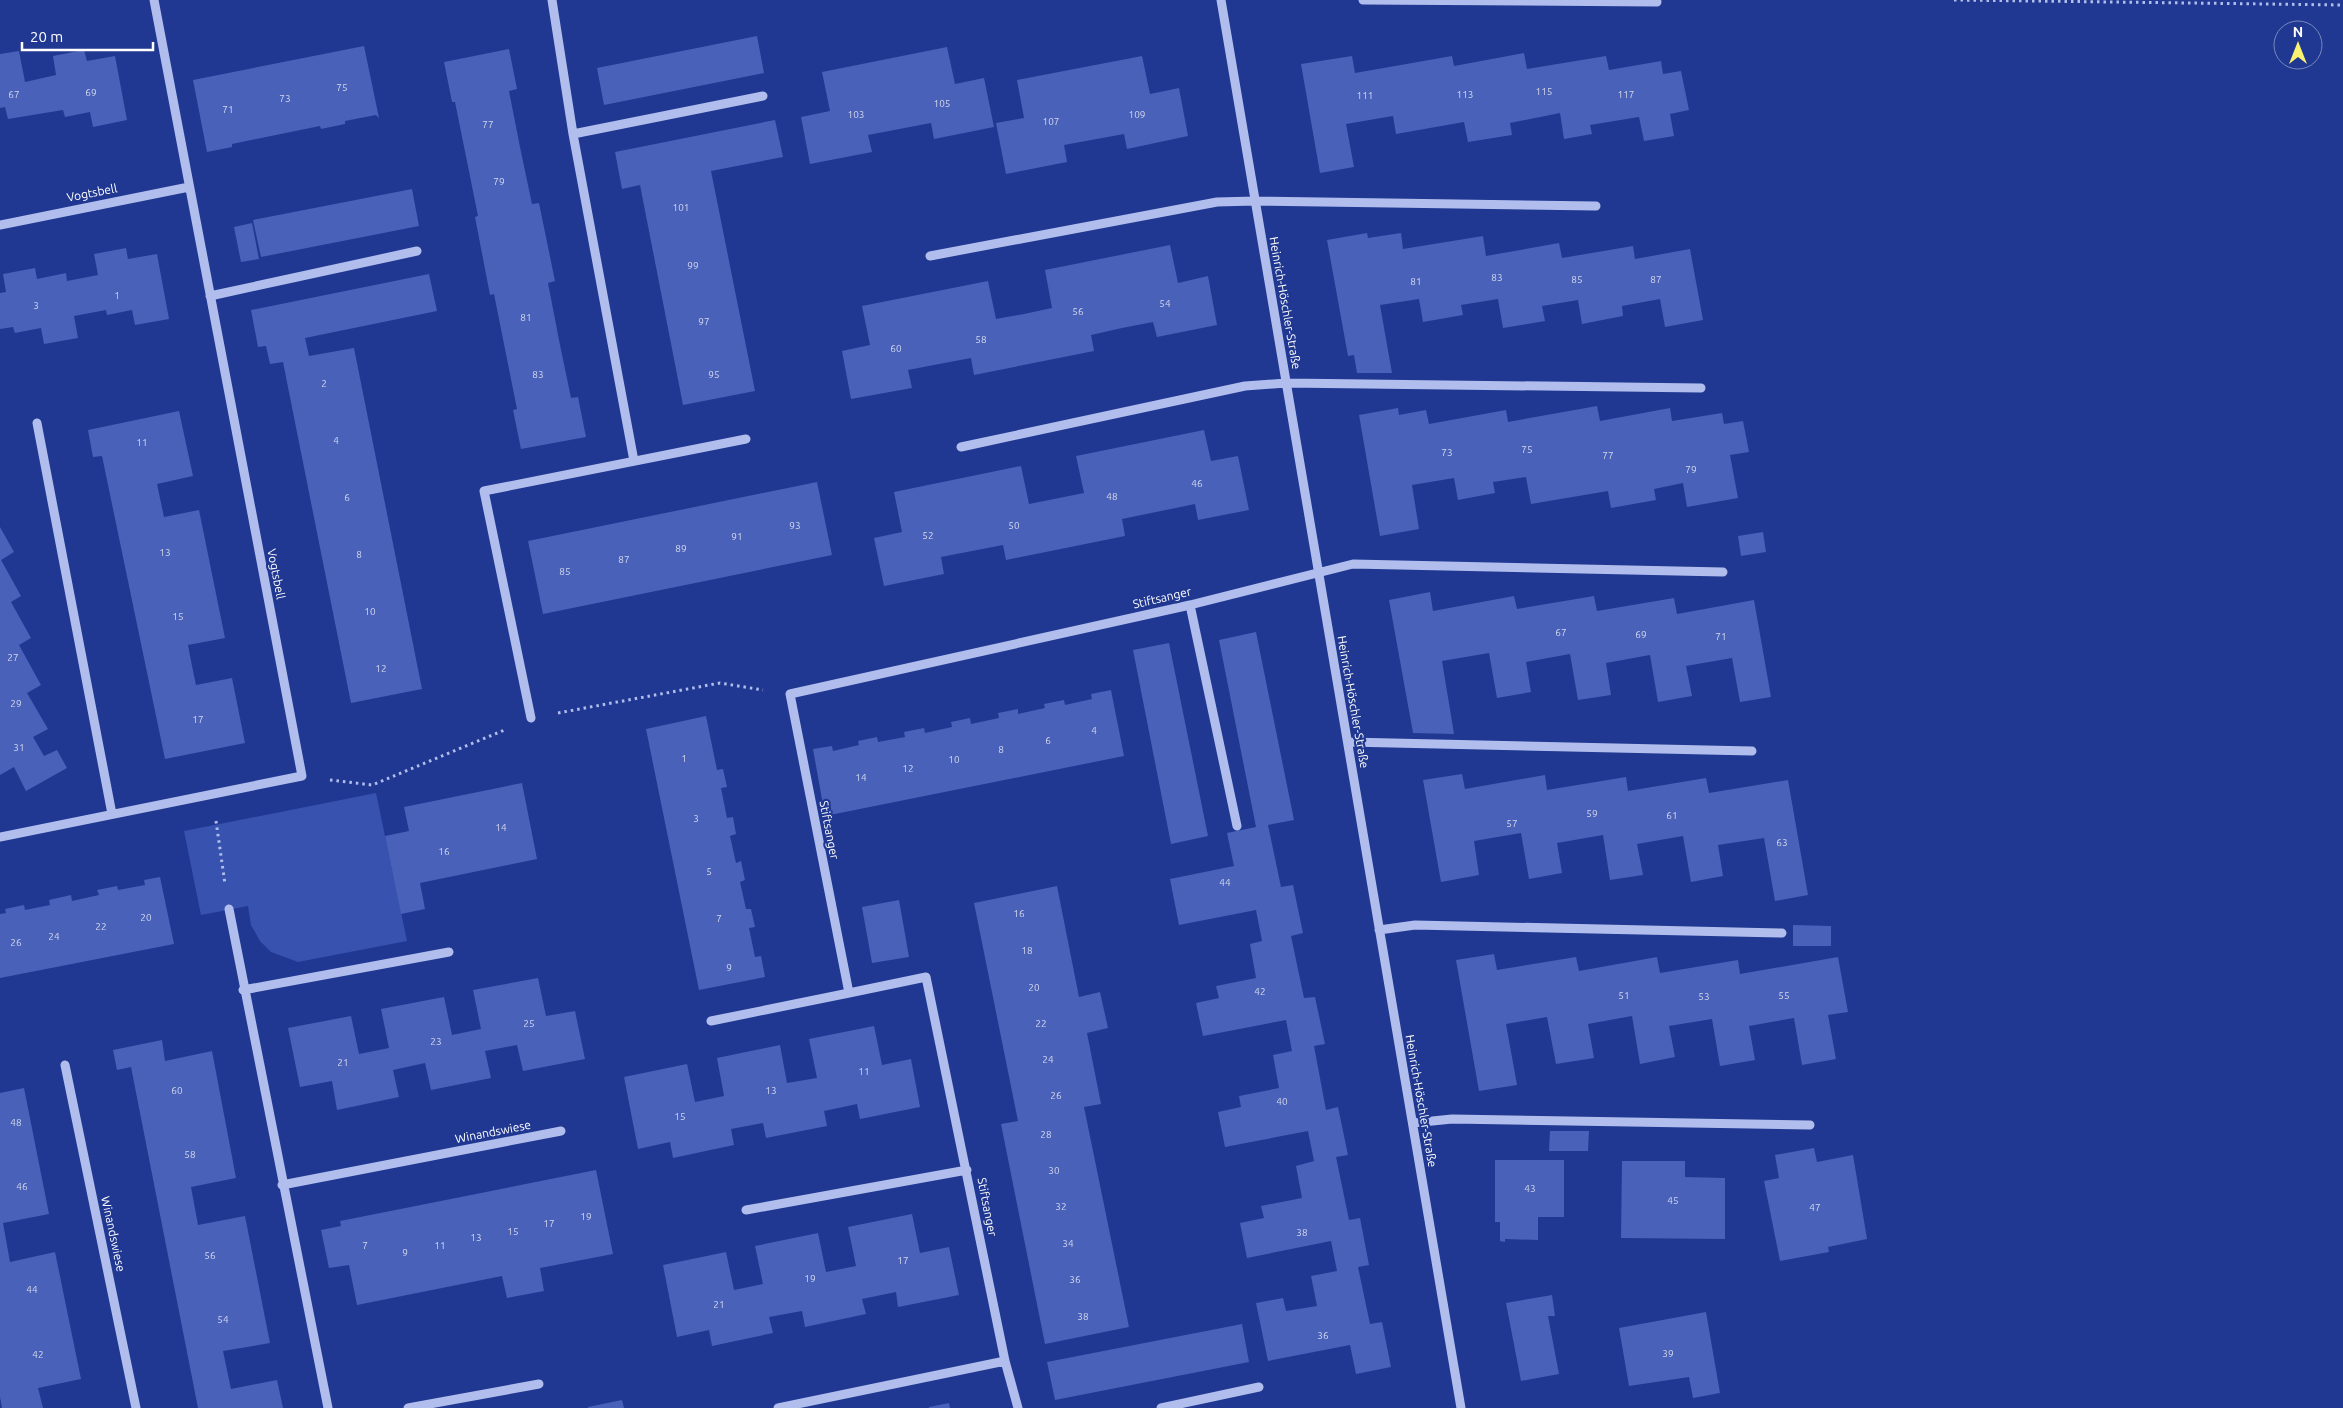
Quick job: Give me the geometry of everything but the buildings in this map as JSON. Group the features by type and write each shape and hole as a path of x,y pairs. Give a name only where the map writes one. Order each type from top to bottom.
{"street":[{"name":"Vogtsbell","path":"0,837 302,776 154,0"},
{"path":"552,0 573,134 634,461"},
{"name":"Heinrich-Höschler-Straße","path":"1221,0 1461,1408"},
{"path":"1363,0 1657,2"},
{"path":"573,134 762,96"},
{"name":"Vogtsbell","path":"0,224 189,187"},
{"path":"930,256 1217,202 1596,206"},
{"path":"210,296 417,251"},
{"path":"961,448 1246,386 1286,383 1701,388"},
{"path":"37,423 112,814"},
{"path":"531,718 484,491 746,439"},
{"name":"Stiftsanger","path":"1018,1408 1005,1361 926,977 849,993 790,694 1190,605 1353,564 1723,572"},
{"path":"1190,605 1237,826"},
{"path":"1348,742 1752,750"},
{"path":"228,909 328,1408"},
{"path":"1379,930 1415,925 1782,933"},
{"path":"243,990 449,952"},
{"path":"712,1021 849,993"},
{"name":"Winandswiese","path":"65,1065 136,1408"},
{"path":"1412,1124 1452,1119 1810,1125"},
{"name":"Winandswiese","path":"282,1185 561,1132"},
{"path":"746,1210 967,1170"},
{"path":"778,1408 1005,1361"},
{"path":"408,1408 539,1384"},
{"path":"1161,1408 1259,1387"}],"path":[{"path":"1954,0 2343,5"},
{"path":"212,795 228,909"}],"shaded area":[{"path":"376,793 407,941 298,962 271,952 260,941 251,925 248,906 201,915 184,831"}]}
